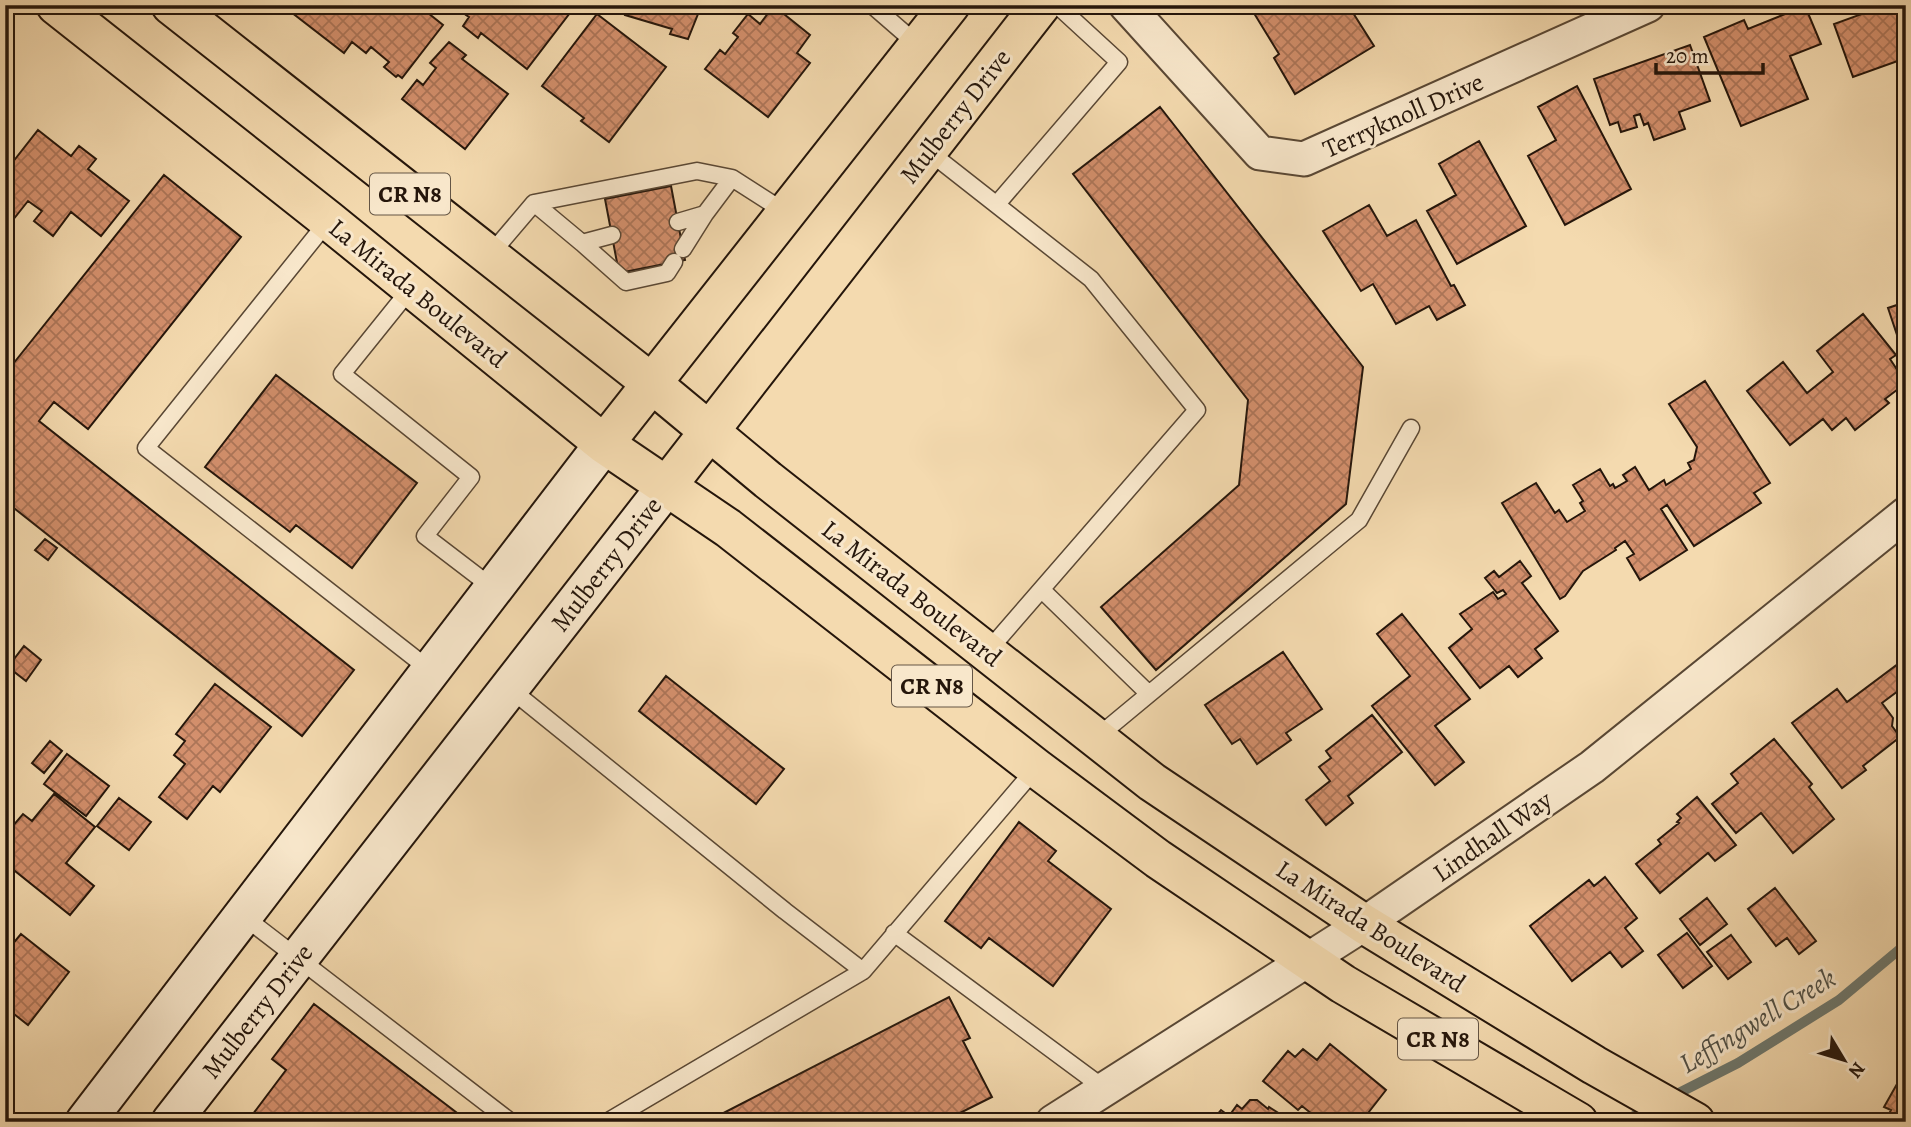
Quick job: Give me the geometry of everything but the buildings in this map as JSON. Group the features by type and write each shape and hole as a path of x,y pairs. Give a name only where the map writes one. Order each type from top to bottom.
{"main road":[{"name":"La Mirada Boulevard","path":"56,5 328,220 604,444 728,528 1036,768 1158,859 1306,961 1574,1119"},
{"name":"La Mirada Boulevard","path":"171,5 1152,782 1364,925 1688,1118"},
{"path":"604,444 650,382 950,5"},
{"name":"Mulberry Drive","path":"666,487 1041,5"}],"street":[{"name":"Terryknoll Drive","path":"1126,5 1260,153 1304,159 1648,5"},
{"path":"85,1122 604,444"},
{"name":"Mulberry Drive","path":"171,1122 666,487"},
{"name":"Lindhall Way","path":"1053,1122 1364,925 1592,767 1906,514"}],"lane":[{"path":"873,5 918,44"},
{"path":"997,204 1119,62 1057,5"},
{"path":"928,150 1091,279 1197,410 988,652"},
{"path":"489,256 534,203 697,171 732,178 785,212"},
{"path":"534,203 626,282 667,273 732,178"},
{"path":"677,222 705,214"},
{"path":"328,220 146,448 430,670"},
{"path":"582,243 612,235"},
{"path":"412,288 342,374 471,477 425,536 493,588"},
{"path":"1096,738 1359,520 1411,428"},
{"path":"1042,590 1149,694"},
{"path":"509,688 863,971"},
{"path":"607,1122 863,971 1036,768"},
{"path":"243,916 511,1122"},
{"path":"894,933 1105,1089"}],"waterway":[{"name":"Leffingwell Creek","path":"1669,1098 1738,1063 1839,1000 1906,944"},
{"name":"Leffingwell Creek","path":"1623,1122 1651,1107"}]}
